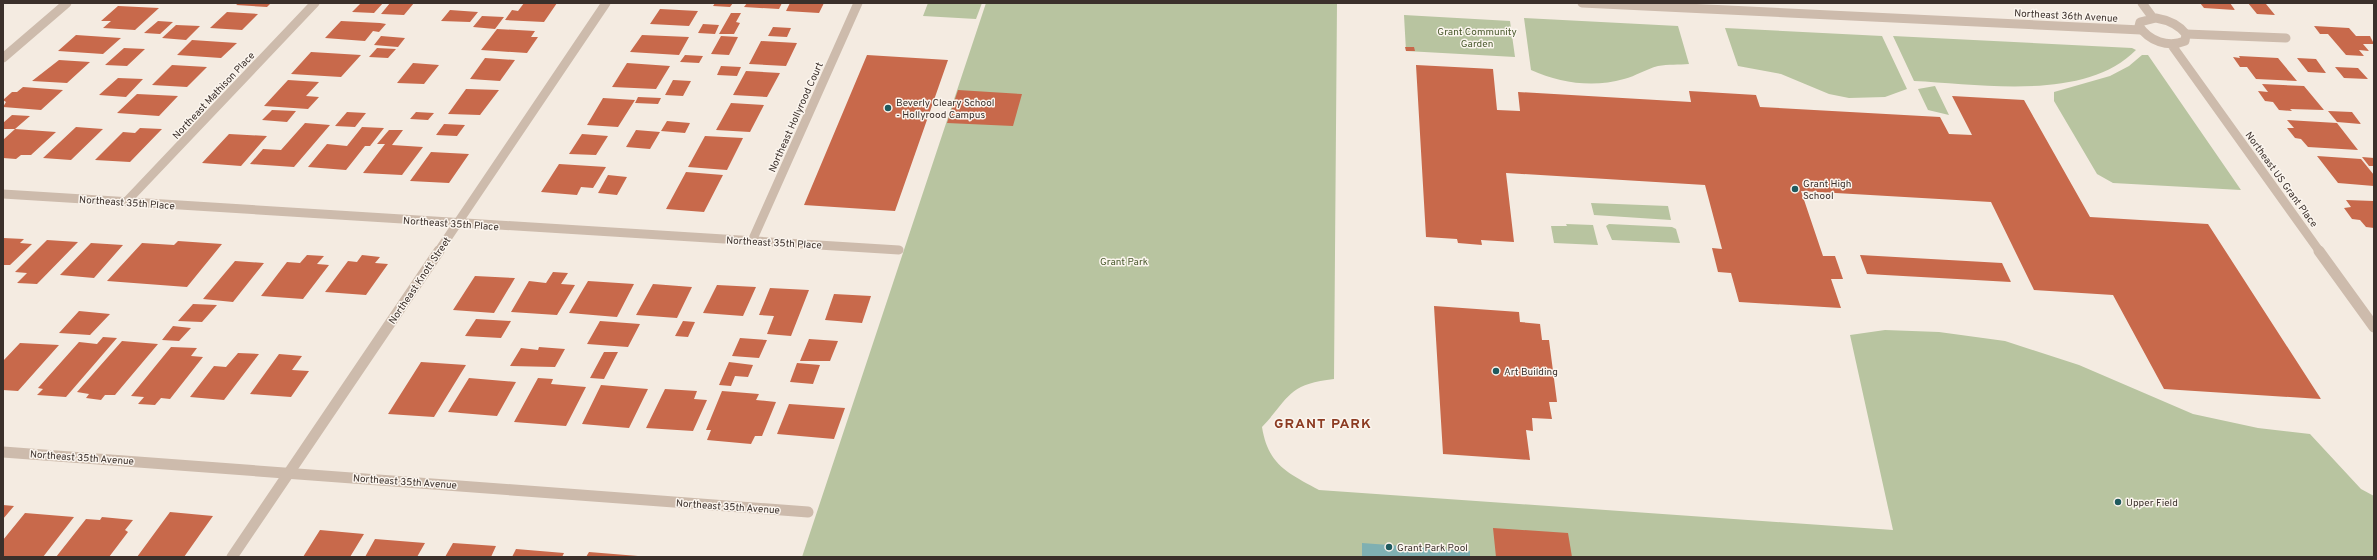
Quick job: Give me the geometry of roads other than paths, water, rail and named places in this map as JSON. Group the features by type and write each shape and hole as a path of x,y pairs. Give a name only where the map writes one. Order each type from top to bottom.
{"street":[{"path":"3,58 67,3"},
{"name":"Northeast Mathison Place","path":"126,202 315,3"},
{"name":"Northeast Knott Street","path":"232,557 606,3"},
{"name":"Northeast Hollyrood Court","path":"752,241 858,3"},
{"name":"Northeast 36th Avenue","path":"1582,3 1695,6 2141,30"},
{"path":"2142,3 2153,18"},
{"path":"2186,34 2185,41 2171,44 2154,39 2141,30 2140,22 2153,18 2171,22 2186,34 2286,38"},
{"name":"Northeast US Grant Place","path":"2171,44 2374,327"},
{"name":"Northeast 35th Place","path":"3,194 898,250"},
{"name":"Northeast 35th Avenue","path":"3,452 808,512"}],"water":[{"name":"Grant Park Pool","path":"1362,543 1470,551 1470,557 1362,557"}],"place":[{"name":"Beverly Cleary School - Hollyrood Campus","path":"888,108"},
{"name":"Grant High School","path":"1795,189"},
{"name":"Art Building","path":"1496,371"},
{"name":"Upper Field","path":"2118,502"},
{"name":"Grant Park Pool","path":"1389,547"}],"district":[{"name":"GRANT PARK","path":"1323,423"}],"park label":[{"name":"Grant Community Garden","path":"1477,36"},
{"name":"Grant Park","path":"1124,261"}]}
